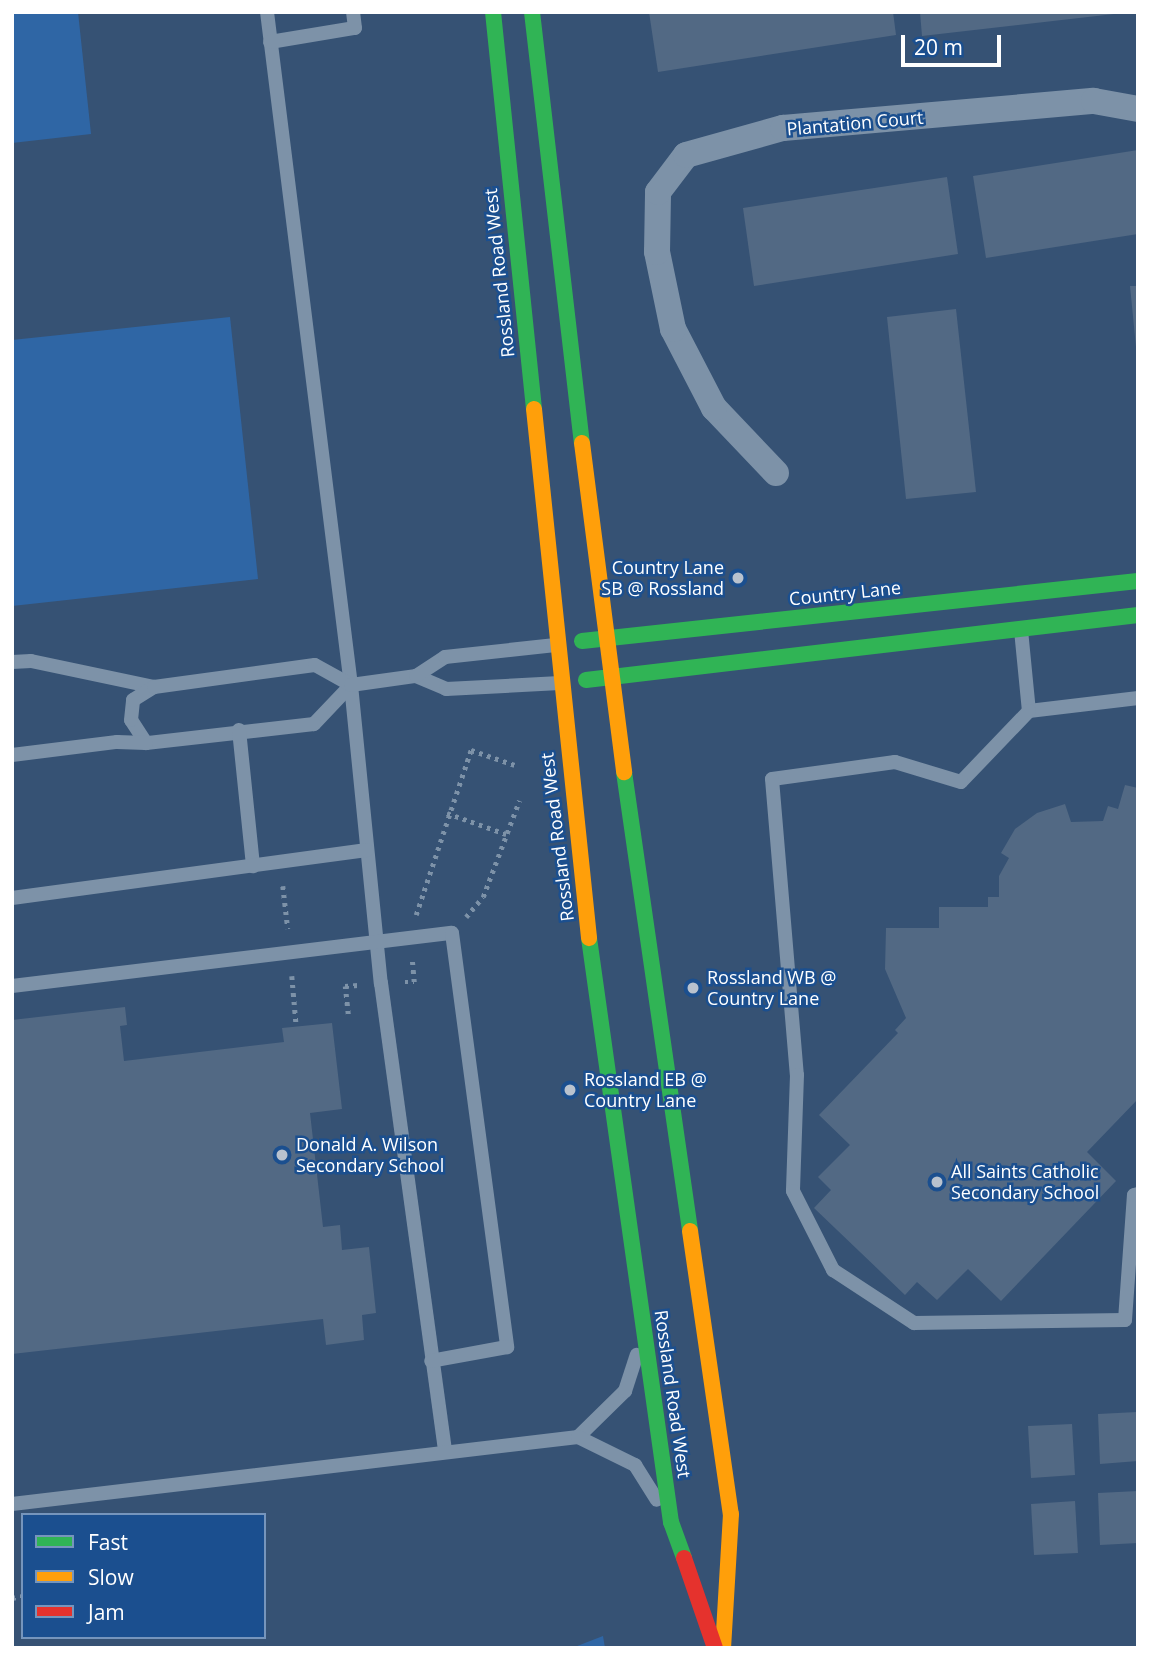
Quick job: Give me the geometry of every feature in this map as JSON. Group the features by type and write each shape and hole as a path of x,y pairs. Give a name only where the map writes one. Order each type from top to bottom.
{"main road":[{"name":"Rossland Road West","path":"493,12 583,892 671,1522 715,1648"},
{"path":"532,12 610,678 731,1514 723,1648"},
{"name":"Country Lane","path":"557,645 1138,580"},
{"path":"560,682 1138,615"}],"street":[{"name":"Plantation Court","path":"776,473 714,408 673,329 657,252 658,192 686,155 783,128 1094,101 1138,109"}],"lane":[{"path":"267,12 351,685 381,983 445,1452"},
{"path":"270,42 355,28 353,12"},
{"path":"1021,629 1029,711"},
{"path":"12,662 31,661 154,687 315,664 351,685 416,676 445,657 557,645"},
{"path":"416,676 446,689 560,682"},
{"path":"12,755 117,742 146,743 239,730 314,724 351,685"},
{"path":"146,743 131,720 132,700 154,687"},
{"path":"1138,698 1029,711 961,782 895,762 772,779 797,1075 793,1191 833,1270 915,1323 1125,1320 1134,1195 1138,1194"},
{"path":"239,730 253,866"},
{"path":"12,898 367,850"},
{"path":"12,986 376,938 452,933 507,1347 431,1361"},
{"path":"578,1437 625,1391 645,1330"},
{"path":"12,1504 578,1437 635,1465 671,1522"}],"path":[{"path":"348,1014 345,986 414,982 410,936 447,813 471,750 514,765"},
{"path":"452,933 483,897 519,801"},
{"path":"447,813 506,835"}],"shaded area":[{"path":"12,12 78,12 91,134 12,143"},
{"path":"230,317 258,579 12,606 12,340"},
{"path":"603,1636 605,1648 572,1648"}],"building":[{"path":"649,12 893,12 896,35 658,72"},
{"path":"920,12 1114,12 1114,14 922,36"},
{"path":"1138,150 1138,234 986,258 973,176"},
{"path":"947,177 958,254 754,286 743,208"},
{"path":"1130,286 1138,286 1136,347"},
{"path":"956,309 976,492 906,499 887,317"},
{"path":"1125,785 1138,788 1138,1099 1087,1152 1116,1181 1001,1301 968,1269 937,1300 917,1282 905,1295 814,1208 831,1190 818,1177 850,1145 819,1115 898,1033 895,1030 906,1018 885,969 886,928 939,928 939,907 988,907 988,897 999,897 999,876 1009,858 1001,853 1015,829 1037,813 1065,804 1071,822 1103,821 1108,806 1118,809"},
{"path":"125,1007 127,1025 120,1026 124,1061 284,1042 282,1028 332,1023 342,1109 310,1113 323,1227 340,1225 342,1250 369,1247 376,1313 362,1315 364,1340 326,1345 323,1319 12,1354 12,1020"},
{"path":"1137,1412 1138,1461 1100,1464 1098,1414"},
{"path":"1072,1424 1075,1475 1031,1478 1028,1426"},
{"path":"1138,1491 1138,1543 1100,1545 1098,1493"},
{"path":"1075,1501 1078,1553 1034,1555 1031,1504"}],"traffic: fast":[{"path":"493,12 534,409"},
{"path":"532,12 582,443"},
{"path":"582,641 1138,581"},
{"path":"586,680 1138,615"},
{"path":"624,772 690,1231"},
{"path":"589,938 671,1522 684,1558"}],"traffic: slow":[{"path":"534,409 589,938"},
{"path":"582,443 624,772"},
{"path":"690,1231 731,1514 723,1648"}],"traffic: jam":[{"path":"684,1558 715,1648"}],"place":[{"name":"Country Lane SB @ Rossland","path":"738,578"},
{"name":"Rossland WB @ Country Lane","path":"693,988"},
{"name":"Rossland EB @ Country Lane","path":"570,1090"},
{"name":"Donald A. Wilson Secondary School","path":"282,1155"},
{"name":"All Saints Catholic Secondary School","path":"937,1182"}]}
